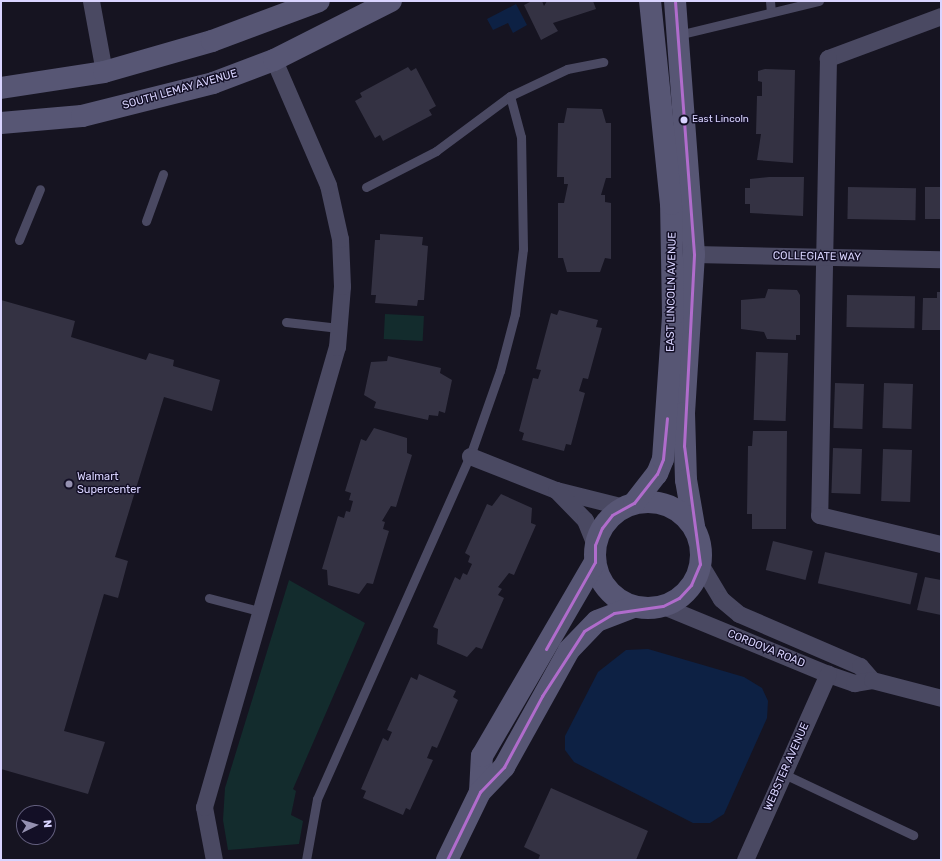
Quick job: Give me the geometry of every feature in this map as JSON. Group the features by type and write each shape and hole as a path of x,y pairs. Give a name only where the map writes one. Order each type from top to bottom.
{"street":[{"path":"90,1 104,72"},
{"path":"1,88 104,72 212,41 319,1"},
{"name":"SOUTH LEMAY AVENUE","path":"1,123 113,110 213,83 274,60 391,1"},
{"name":"EAST LINCOLN AVENUE","path":"629,505 657,474 663,459 673,315 671,204 650,1"},
{"name":"EAST LINCOLN AVENUE","path":"675,1 694,254 684,413 686,480 694,526"},
{"path":"941,16 828,58 819,515 941,544"},
{"path":"214,860 204,807 263,612 337,347 340,239 328,185 274,60"},
{"name":"COLLEGIATE WAY","path":"694,254 941,259"},
{"path":"447,860 480,792 504,768 542,696 584,631 614,612 633,607 663,606 678,598 691,585 700,564 694,526 675,508 664,503 629,505 556,490 470,456"},
{"path":"556,490 585,520 608,591 633,607"},
{"path":"480,792 482,756 595,554 612,515 629,505"},
{"name":"CORDOVA ROAD","path":"700,564 721,599 739,614 860,666 872,680"},
{"name":"CORDOVA ROAD","path":"663,606 828,674 854,682 872,680 941,698"},
{"name":"WEBSTER AVENUE","path":"746,860 828,674"}],"lane":[{"path":"770,1 771,12"},
{"path":"678,34 819,1"},
{"path":"366,186 436,151 510,96 567,69 603,62"},
{"path":"306,860 317,799 470,456 493,396 515,314 522,249 521,137 510,96"},
{"path":"146,221 163,174"},
{"path":"19,240 40,189"},
{"path":"286,322 338,328"},
{"path":"209,598 263,612"},
{"path":"784,774 913,835"}],"green space":[{"path":"385,314 424,316 423,341 384,339"},
{"path":"289,580 365,623 293,789 296,791 291,815 303,821 299,844 228,850 223,820 225,788"}],"water":[{"path":"516,4 527,25 513,33 508,23 493,30 487,19"},
{"path":"648,649 744,677 762,688 768,701 767,718 724,814 710,823 693,823 574,762 565,750 565,736 598,672 626,650"}],"building":[{"path":"532,1 542,1 544,6 547,1 593,1 596,9 553,23 558,31 541,40 524,5"},
{"path":"408,67 411,71 416,68 436,106 429,110 432,115 383,141 380,135 375,138 355,101 362,97 360,93"},
{"path":"765,69 795,70 793,163 757,160 761,134 756,134 757,96 762,96 762,82 758,81 758,71"},
{"path":"567,108 602,109 606,123 611,123 611,178 606,178 601,195 605,195 605,202 611,203 611,259 605,258 600,272 567,272 563,258 558,258 558,203 564,203 568,184 564,184 564,177 557,177 558,123 564,123"},
{"path":"769,177 804,177 803,216 750,213 750,204 745,204 745,188 750,188 750,179"},
{"path":"848,187 916,188 915,220 847,219"},
{"path":"925,187 941,187 941,219 925,219"},
{"path":"380,234 423,237 422,245 428,246 424,300 418,300 417,306 375,303 376,295 371,295 375,240 380,240"},
{"path":"768,289 797,290 800,295 800,335 796,335 796,340 767,339 764,332 741,329 741,300 765,298"},
{"path":"937,292 941,292 941,330 922,330 923,298 937,298"},
{"path":"847,295 915,296 914,328 846,327"},
{"name":"Walmart Supercenter","path":"1,300 75,321 71,337 146,360 149,353 174,360 173,366 220,380 212,411 164,397 115,557 128,561 118,598 104,594 64,731 105,742 88,794 1,769"},
{"path":"559,310 598,320 596,327 602,328 588,379 583,378 579,391 585,393 571,445 566,444 564,451 522,440 524,433 519,431 533,378 538,379 541,370 536,369 551,313 557,315"},
{"path":"756,352 788,353 786,421 754,420"},
{"path":"388,356 441,368 440,373 452,380 445,413 439,411 438,416 429,415 428,420 374,408 376,402 364,395 371,362 387,361"},
{"path":"835,383 864,384 862,429 833,428"},
{"path":"884,383 913,384 911,429 882,428"},
{"path":"374,428 407,438 407,453 412,455 396,507 391,506 382,521 385,522 383,529 389,531 373,584 367,583 359,594 328,585 327,570 322,569 338,516 344,518 346,511 350,512 353,501 349,500 351,493 345,491 361,439 366,441"},
{"path":"753,431 787,431 786,529 752,529 752,514 747,514 748,446 752,446"},
{"path":"833,448 862,449 860,494 831,493"},
{"path":"883,449 912,450 910,502 881,501"},
{"path":"501,494 532,508 531,523 536,525 514,575 509,573 498,587 502,589 498,595 504,598 482,649 476,647 467,657 437,644 438,629 433,627 455,577 460,580 463,573 467,575 472,564 468,562 470,556 465,553 487,504 492,506"},
{"path":"773,541 813,551 806,580 766,570"},
{"path":"825,552 918,573 910,605 818,583"},
{"path":"925,577 941,580 941,615 917,610"},
{"path":"419,674 456,691 453,697 458,700 437,748 432,746 427,758 433,760 410,810 406,808 403,815 363,798 366,791 361,789 383,738 388,741 392,732 387,730 411,677 417,680"},
{"path":"551,788 648,831 636,860 538,860 540,855 524,847"}],"transit line":[{"path":"447,860 480,792 504,767 542,696 584,631 614,613 663,606 679,598 691,585 700,564 684,446 694,254 675,1"},
{"path":"546,649 595,562 595,545 602,528 612,515 634,503 657,474 663,459 667,418"}],"place":[{"name":"East Lincoln","path":"684,120"},
{"name":"Walmart Supercenter","path":"69,484"}]}
